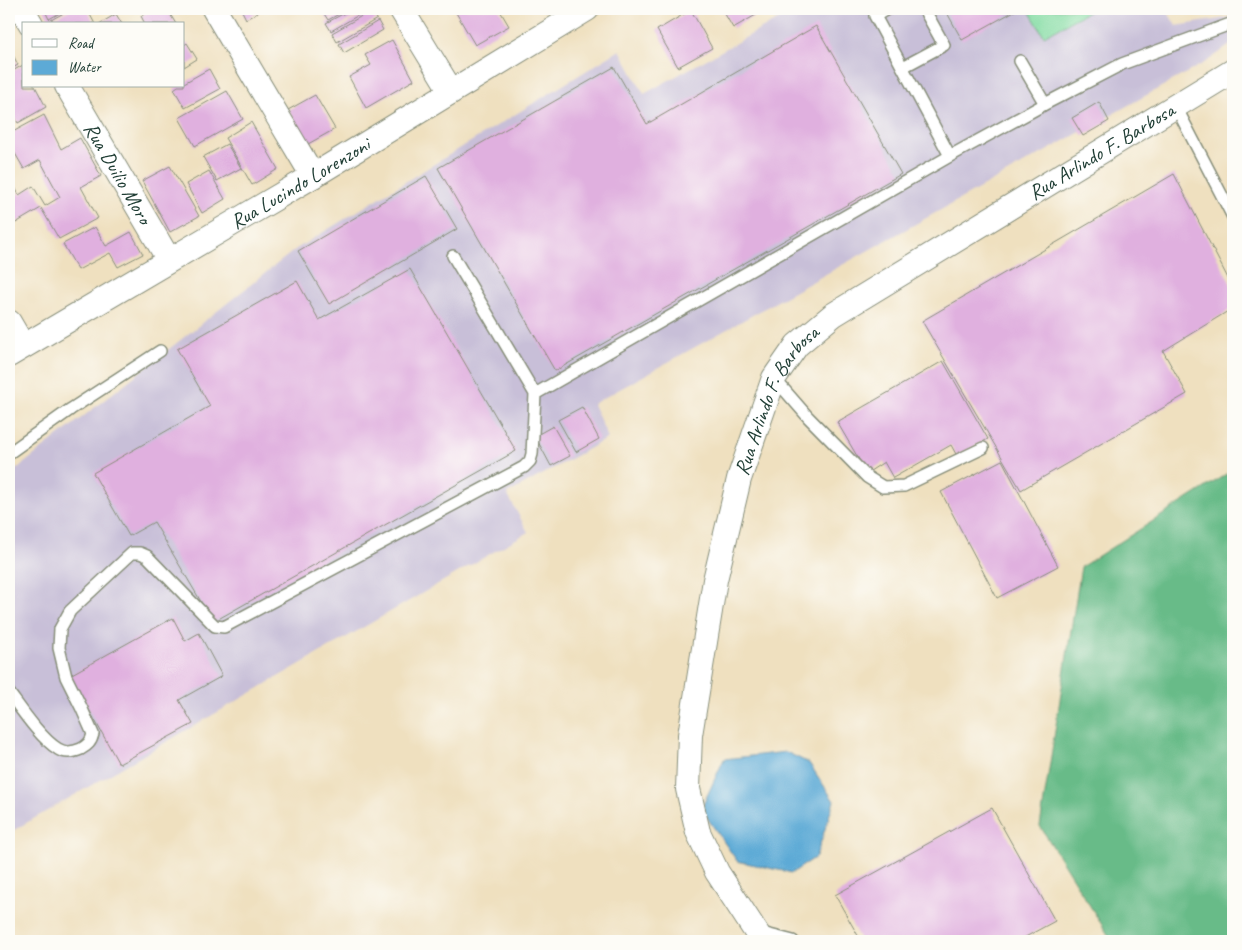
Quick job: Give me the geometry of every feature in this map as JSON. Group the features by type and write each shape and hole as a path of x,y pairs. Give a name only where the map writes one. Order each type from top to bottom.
{"street":[{"path":"22,9 30,22"},
{"path":"214,9 313,176"},
{"path":"400,9 451,91"},
{"name":"Rua Lucindo Lorenzoni","path":"16,350 313,176 588,9"},
{"name":"Rua Arlindo F. Barbosa","path":"759,936 717,872 698,832 688,789 690,735 715,580 740,479 774,378 797,345 833,315 1233,71"},
{"name":"Rua Duilio Moro","path":"68,88 169,260"},
{"path":"9,322 16,350"}],"lane":[{"path":"887,9 875,16 950,156"},
{"path":"903,67 944,45 924,9"},
{"path":"535,394 950,156 1045,104 1122,64 1233,23"},
{"path":"1020,61 1045,104"},
{"path":"1175,105 1233,217"},
{"path":"9,693 34,726 58,749 66,752 76,752 88,744 93,734 86,715 66,677 59,648 60,629 70,611 132,553 140,553 147,556 215,626 224,626 524,467 530,461 532,454 535,394 453,256"},
{"path":"9,453 71,408 160,351"},
{"path":"774,378 808,417 867,477 884,487 904,486 983,448"},
{"path":"759,936 793,941"}],"shaded area":[{"path":"797,9 1166,9 1176,26 1233,17 1233,43 1206,62 593,404 608,438 507,494 528,532 9,833 9,475 296,249 620,50 644,94"}],"green space":[{"path":"1028,9 1093,9 1044,36"},
{"path":"1233,470 1233,941 1112,941 1040,826 1081,567"}],"water":[{"path":"786,752 809,763 834,801 816,857 792,873 737,861 701,809 724,759"}],"building":[{"path":"44,9 67,9 49,19"},
{"path":"71,9 87,9 94,22 52,22 51,20"},
{"path":"154,9 167,9 175,22 144,22 141,16"},
{"path":"241,9 264,9 246,19"},
{"path":"321,9 348,9 328,20"},
{"path":"352,9 369,9 331,31 326,23"},
{"path":"460,9 499,9 509,26 475,45 455,11"},
{"path":"722,9 762,9 763,11 733,28"},
{"path":"945,9 1018,9 962,40"},
{"path":"372,10 377,19 337,42 332,33"},
{"path":"691,10 712,48 678,67 657,30"},
{"path":"116,14 121,22 102,22"},
{"path":"378,21 383,30 344,53 339,44"},
{"path":"816,26 901,174 555,371 438,168 614,67 647,124"},
{"path":"392,40 414,80 366,108 349,77 371,65 365,55"},
{"path":"187,43 197,59 185,66 185,44"},
{"path":"9,47 18,65 9,70"},
{"path":"22,66 22,88 36,88 46,107 18,123 9,107 9,73"},
{"path":"209,69 220,89 185,108 174,89 185,88 185,82"},
{"path":"227,91 243,119 195,146 179,118"},
{"path":"315,95 335,129 308,144 288,110"},
{"path":"1099,102 1109,121 1083,136 1072,118"},
{"path":"44,115 61,149 80,138 101,176 81,187 98,218 59,239 41,208 9,227 9,176 19,195 33,186 45,206 60,197 40,160 24,169 9,143 9,134"},
{"path":"251,122 278,169 252,185 225,138"},
{"path":"227,144 241,168 217,181 203,157"},
{"path":"170,166 199,216 170,232 142,181"},
{"path":"209,171 225,199 202,213 186,184"},
{"path":"1174,174 1233,288 1233,308 1163,351 1187,394 1021,490 922,321"},
{"path":"426,176 457,229 329,304 298,251"},
{"path":"95,227 106,246 131,232 143,254 118,267 110,253 78,270 63,244"},
{"path":"410,269 516,451 213,622 154,522 129,536 93,473 210,406 177,349 297,281 319,320"},
{"path":"943,361 988,439 957,456 951,445 893,478 884,462 867,473 837,422"},
{"path":"582,407 599,439 576,452 558,420"},
{"path":"553,426 570,456 551,466 535,436"},
{"path":"1002,460 1058,566 997,598 941,492"},
{"path":"173,618 185,641 199,633 222,676 179,700 193,724 119,764 70,675"},
{"path":"992,808 1055,921 1018,941 861,941 835,895"}]}
